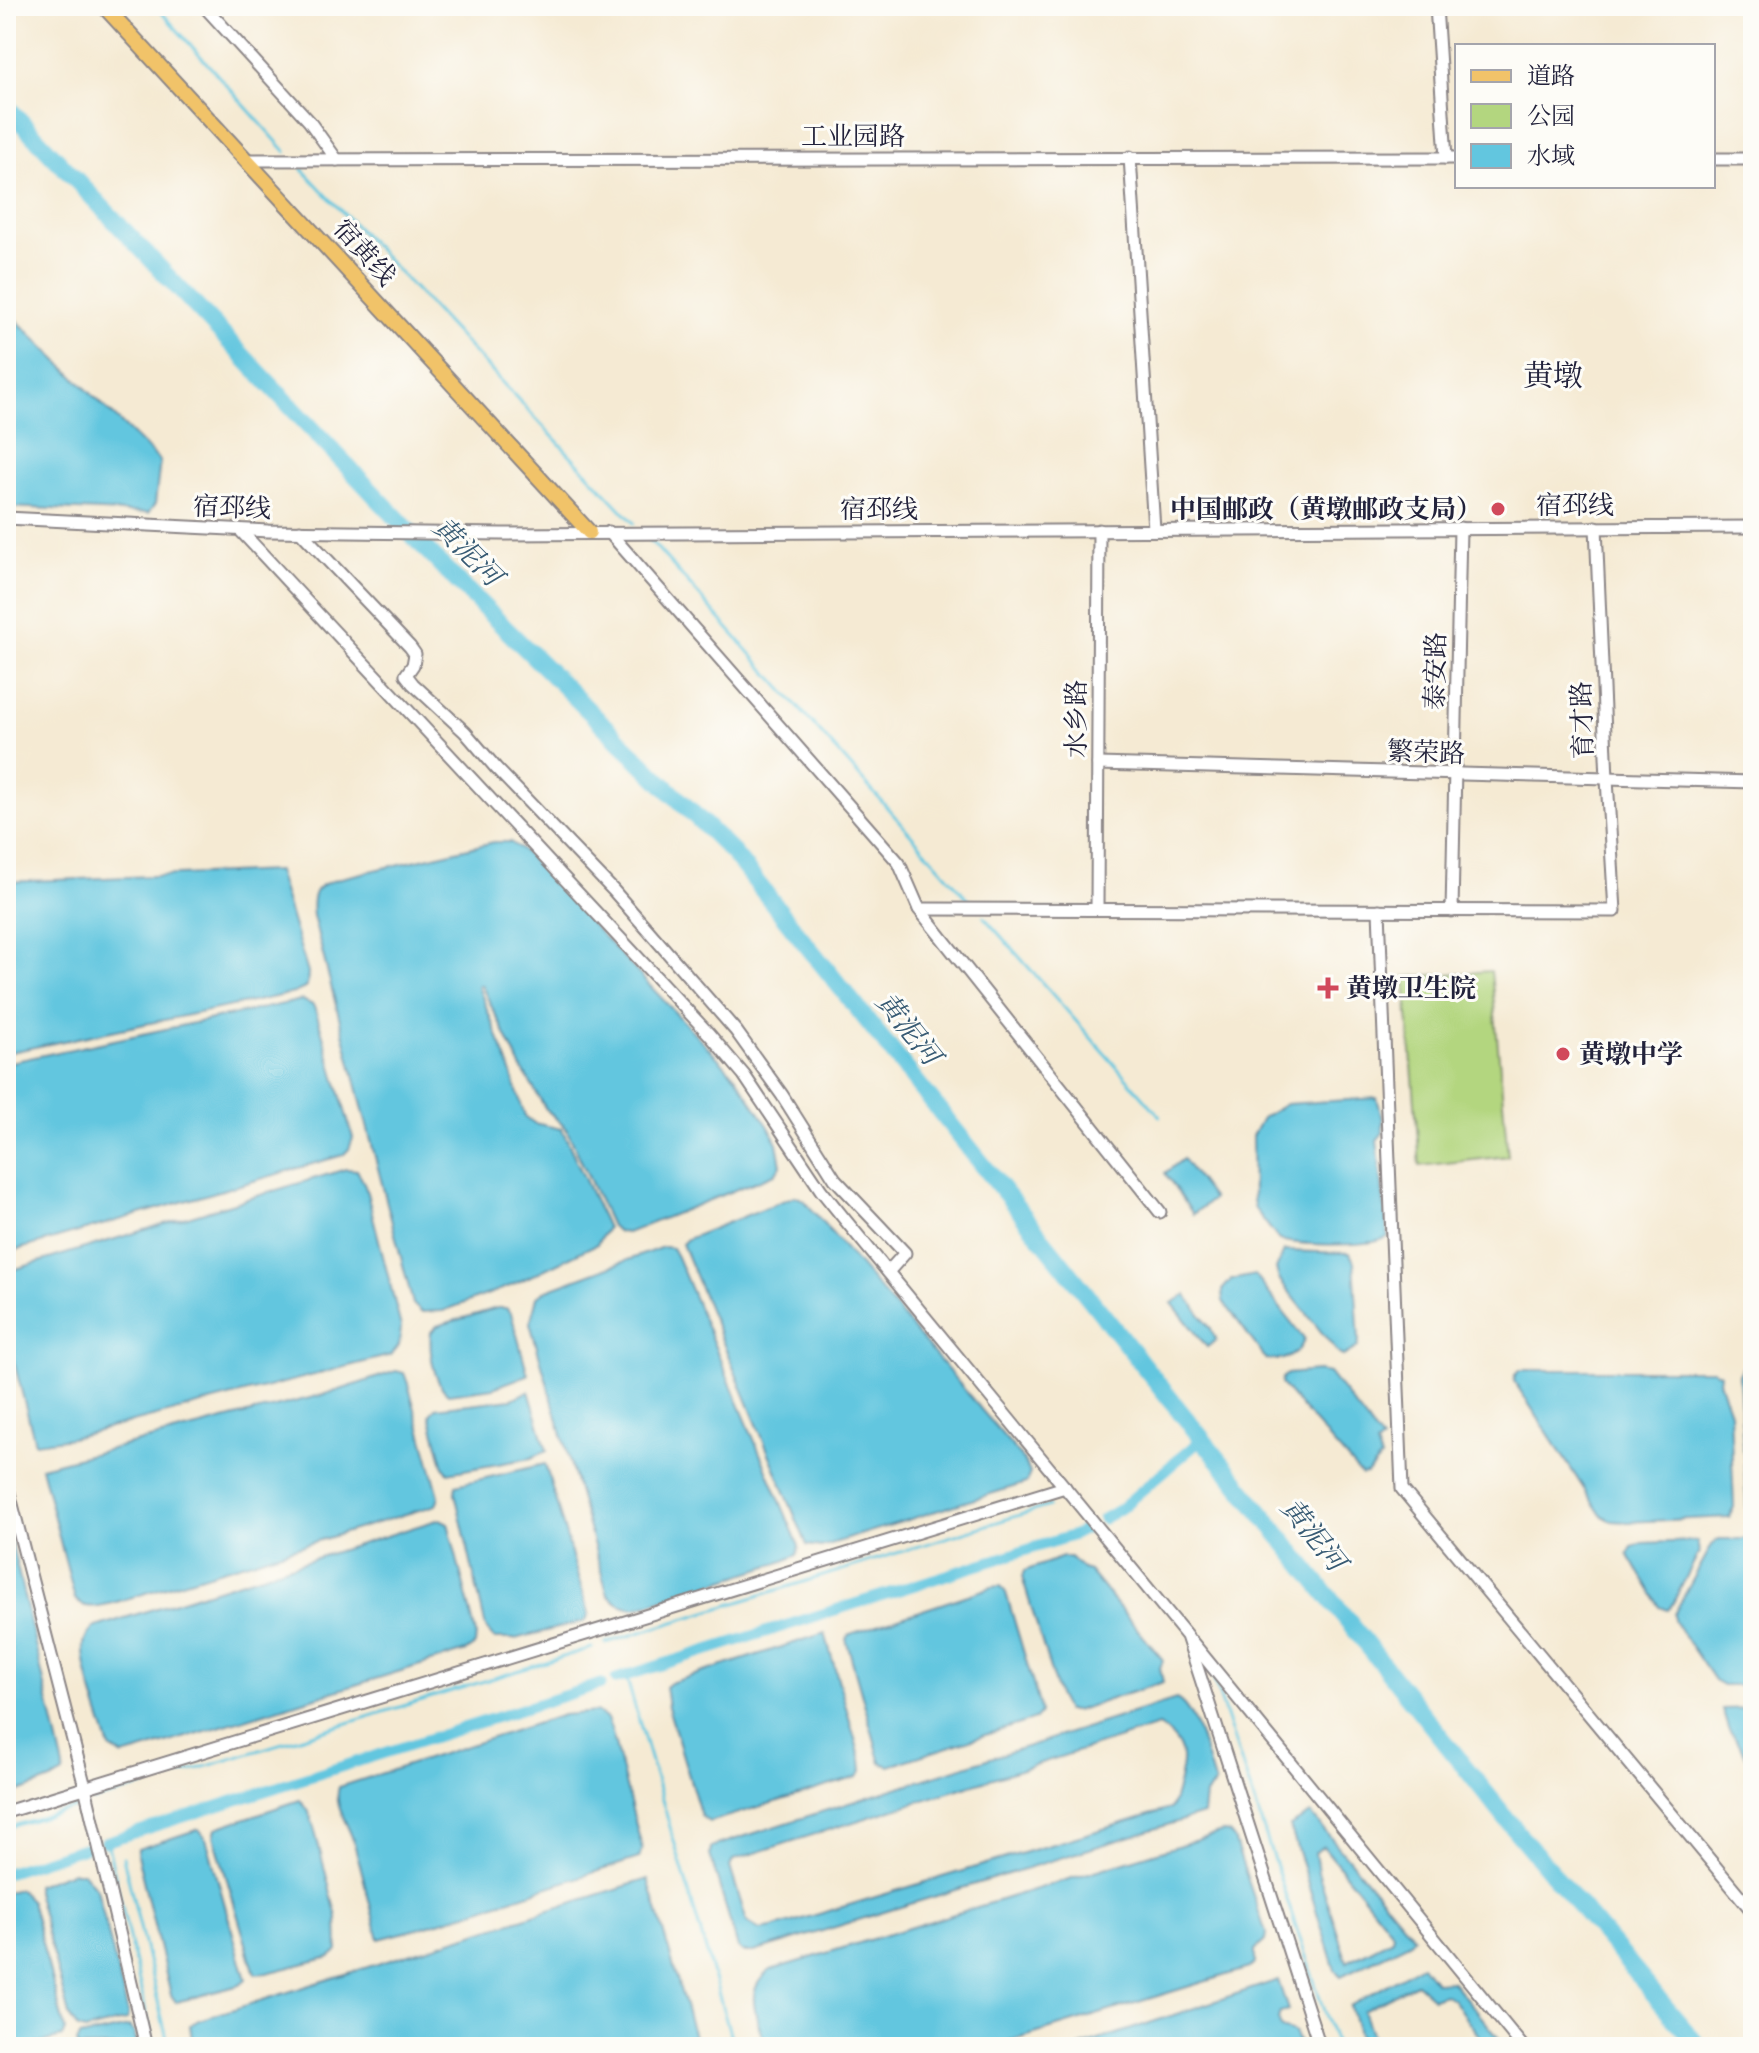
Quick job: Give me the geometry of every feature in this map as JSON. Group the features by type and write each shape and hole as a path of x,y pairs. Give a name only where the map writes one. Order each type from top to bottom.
{"main road":[{"name":"宿黄线","path":"104,6 589,532"}],"street":[{"path":"204,6 309,121 337,160"},
{"path":"1436,6 1452,158"},
{"path":"1130,157 1154,529"},
{"name":"工业园路","path":"248,160 1452,158"},
{"path":"1715,159 1753,159"},
{"name":"宿邳线","path":"6,518 239,529 454,533 1753,527"},
{"name":"育才路","path":"1452,911 1615,911 1596,527"},
{"name":"泰安路","path":"1452,911 1460,528"},
{"path":"239,529 744,1075 821,1190 1523,2047"},
{"name":"水乡路","path":"1097,909 1099,530"},
{"path":"300,531 410,647 415,654 413,665 406,675 413,684 465,732 613,890 736,1031 782,1095 835,1179 905,1253 888,1272"},
{"path":"609,532 899,863 919,909 1160,1212"},
{"name":"繁荣路","path":"1098,764 1753,782"},
{"path":"919,909 1452,911"},
{"path":"1379,910 1402,1489 1753,1912"},
{"path":"821,1190 835,1179"},
{"path":"6,1481 85,1787 146,2047"},
{"path":"6,1812 1065,1487"},
{"path":"1187,1636 1320,2047"}],"green space":[{"path":"1491,971 1508,1156 1420,1166 1405,977"}],"water":[{"path":"6,310 160,461 155,504 148,513 6,507"},
{"path":"494,842 510,842 521,849 736,1077 769,1127 777,1143 781,1165 775,1174 627,1233 619,1232 611,1226 566,1128 546,1109 522,1069 481,985 478,986 525,1116 534,1123 562,1129 607,1228 597,1244 510,1286 443,1311 421,1312 413,1304 313,916 313,900 320,886 341,878"},
{"path":"277,871 308,973 307,987 294,993 6,1053 6,882"},
{"path":"302,1000 313,1005 317,1015 353,1138 343,1155 6,1253 6,1063"},
{"path":"1377,1098 1383,1119 1383,1133 1377,1140 1388,1237 1351,1244 1279,1240 1255,1209 1253,1200 1252,1136 1262,1118 1286,1104"},
{"path":"1183,1159 1213,1199 1193,1214 1165,1173"},
{"path":"346,1169 357,1170 365,1185 401,1327 399,1345 391,1355 71,1438 35,1443 6,1331 6,1272"},
{"path":"795,1196 804,1200 1024,1460 1030,1473 1026,1483 821,1547 807,1545 682,1244 687,1239"},
{"path":"663,1247 672,1248 677,1257 799,1546 797,1555 784,1561 636,1608 614,1601 608,1595 530,1323 537,1297 547,1290"},
{"path":"1284,1251 1350,1253 1354,1262 1358,1347 1343,1356 1339,1354 1279,1279 1276,1269"},
{"path":"1255,1275 1304,1339 1299,1349 1284,1359 1266,1359 1223,1301 1222,1290 1231,1280"},
{"path":"1186,1295 1216,1340 1207,1347 1172,1303"},
{"path":"506,1308 511,1313 528,1375 493,1388 448,1394 439,1382 433,1365 431,1332 437,1326"},
{"path":"1753,1365 1753,1521 1747,1512 1739,1375 1743,1367"},
{"path":"1520,1370 1713,1370 1720,1374 1719,1381 1730,1412 1734,1507 1729,1517 1627,1522 1612,1521 1601,1515 1514,1381"},
{"path":"396,1371 404,1373 408,1384 439,1496 436,1505 113,1603 87,1606 75,1599 41,1467 337,1391"},
{"path":"1329,1373 1382,1441 1376,1446 1381,1458 1367,1474 1361,1475 1281,1384 1287,1374"},
{"path":"529,1391 547,1451 531,1458 448,1473 430,1415 435,1408 512,1399"},
{"path":"545,1464 589,1615 585,1621 515,1639 494,1639 486,1628 455,1493 456,1485"},
{"path":"6,1519 64,1768 63,1774 56,1778 6,1797"},
{"path":"440,1519 448,1523 476,1634 475,1645 466,1651 123,1756 110,1748 84,1655 85,1639 93,1628"},
{"path":"1718,1539 1753,1539 1753,1685 1723,1685 1714,1680 1674,1621 1674,1614"},
{"path":"1697,1541 1699,1552 1673,1603 1668,1610 1660,1607 1628,1554 1632,1547 1642,1543"},
{"path":"1070,1557 1082,1569 1089,1571 1163,1660 1160,1668 1163,1682 1075,1711 1066,1711 1058,1695 1022,1577 1024,1571"},
{"path":"1001,1586 1006,1593 1040,1713 1035,1719 889,1766 881,1763 846,1639 850,1634"},
{"path":"825,1633 862,1771 858,1777 709,1822 701,1816 668,1707 665,1687"},
{"path":"1176,1699 1183,1704 1195,1724 1215,1784 1205,1795 1203,1814 754,1952 743,1952 738,1948 710,1855 711,1847","holes":["1158,1726 1177,1743 1182,1757 1170,1809 772,1928 760,1930 747,1922 730,1867 733,1860"]},
{"path":"1753,1708 1753,1766 1728,1728 1722,1709"},
{"path":"597,1712 607,1719 611,1729 642,1848 639,1858 379,1939 353,1840 339,1808 339,1787 563,1715"},
{"path":"300,1800 313,1824 337,1917 338,1951 330,1957 255,1974 214,1836 216,1828"},
{"path":"1311,1814 1414,1937 1409,1943 1341,1976 1335,1970 1290,1826","holes":["1323,1846 1393,1933 1392,1939 1347,1962 1318,1872 1315,1853"]},
{"path":"199,1829 206,1838 246,1980 240,1985 176,2002 171,1995 137,1855 138,1849"},
{"path":"1223,1832 1234,1839 1266,1933 1265,1941 1255,1950 1255,1964 1249,1968 992,2047 765,2047 754,1996 756,1986 771,1970"},
{"path":"72,1872 83,1872 97,1889 128,2013 127,2020 85,2031 77,2029 69,2015 36,1891 36,1885"},
{"path":"648,1879 697,2047 193,2047 190,2025 199,2020"},
{"path":"19,1889 31,1901 65,2030 62,2037 25,2047 6,2047 6,1892"},
{"path":"1422,1965 1435,1982 1452,1981 1506,2047 1487,2047 1453,2000 1445,1994 1433,1998 1416,1983 1363,2011 1376,2047 1362,2047 1350,2006"},
{"path":"1278,1980 1288,2010 1280,2012 1278,2019 1281,2028 1294,2032 1301,2047 1078,2047"},
{"path":"129,2027 134,2032 138,2047 78,2047 80,2037"}],"waterway":[{"path":"156,6 286,152"},
{"name":"黄泥河","path":"6,106 442,566 733,853 1517,1832 1699,2047"},
{"path":"302,169 634,523"},
{"path":"650,540 969,900"},
{"path":"984,917 1160,1116"},
{"path":"1103,1519 1120,1509 1202,1439"},
{"path":"606,1643 1049,1506"},
{"path":"616,1679 1074,1535 1087,1528"},
{"path":"94,1801 592,1648"},
{"path":"626,1676 734,2047"},
{"path":"1214,1680 1336,2047"},
{"path":"105,1842 601,1684"},
{"path":"6,1828 76,1807"},
{"path":"107,1841 154,2047"},
{"path":"6,1873 87,1847"},
{"path":"123,1857 169,2047"}],"place":[{"name":"中国邮政（黄墩邮政支局）","path":"1498,509"},
{"name":"黄墩卫生院","path":"1328,988"},
{"name":"黄墩中学","path":"1563,1054"}],"district":[{"name":"黄墩","path":"1553,376"}]}
